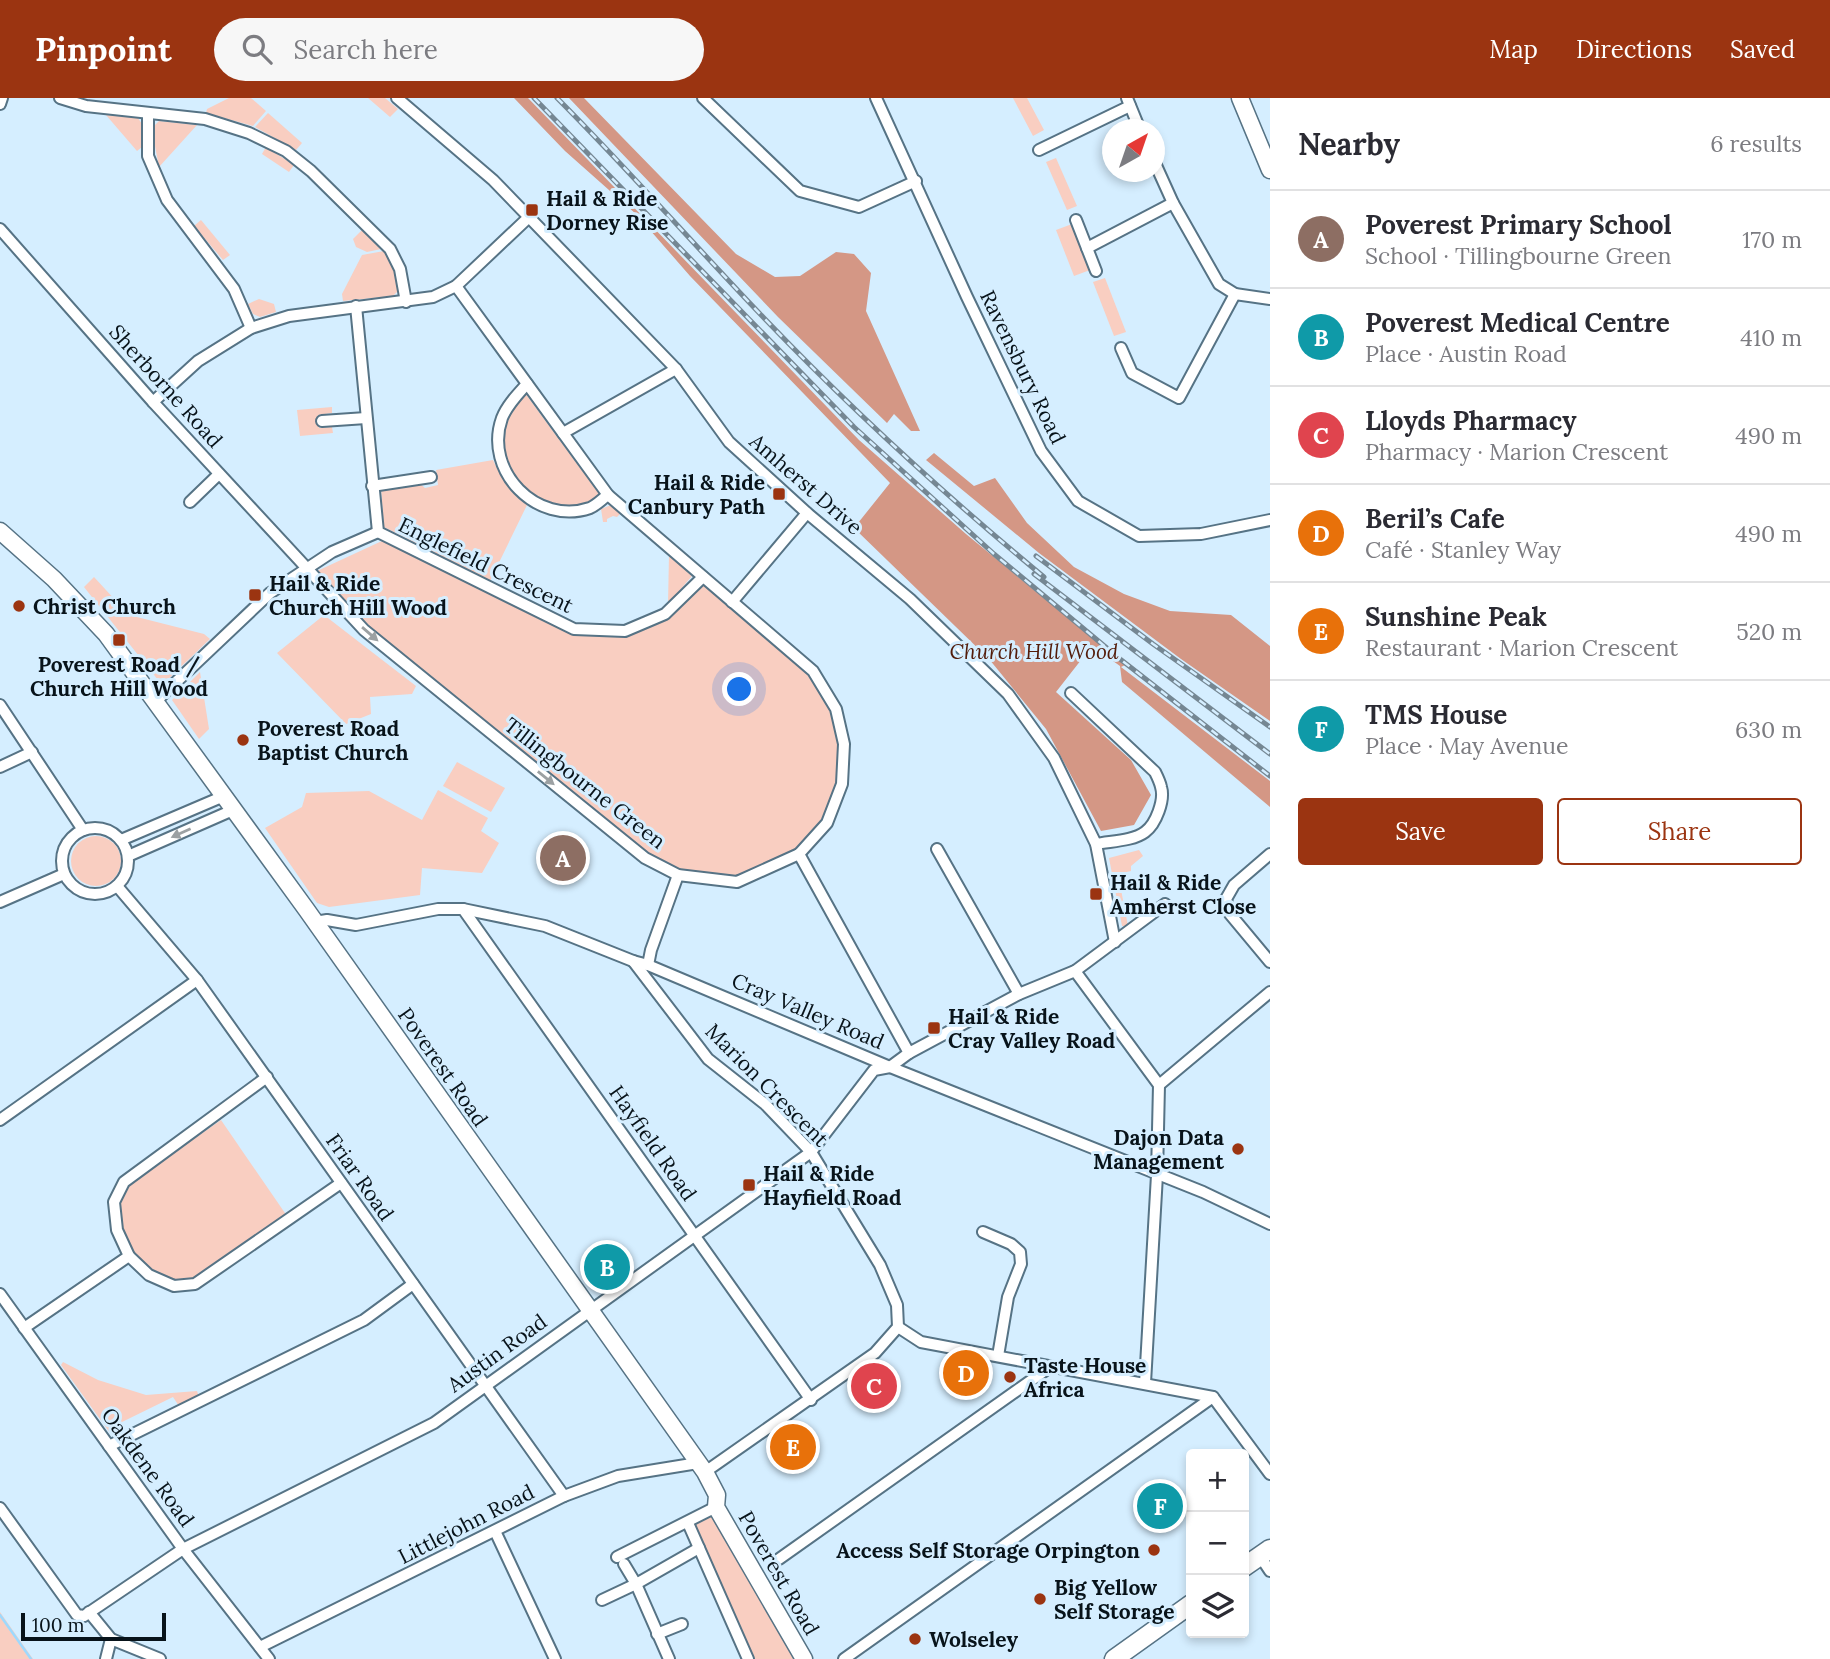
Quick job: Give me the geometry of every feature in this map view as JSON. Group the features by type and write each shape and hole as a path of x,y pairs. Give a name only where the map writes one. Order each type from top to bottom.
{"main road":[{"path":"1249,1565 1267,1559"},
{"path":"1114,1659 1186,1608"}],"street":[{"path":"0,104 2,98"},
{"path":"60,98 86,106 205,119 249,133 286,151 311,171 390,249 400,269 406,302"},
{"name":"Amherst Drive","path":"397,98 493,180 676,369 729,442 807,513 910,598 1008,694 1054,758 1096,844 1115,942"},
{"path":"703,98 800,191 859,207 916,181"},
{"name":"Ravensbury Road","path":"876,98 1041,451 1078,501 1139,536 1201,534 1270,520"},
{"path":"1240,98 1270,170"},
{"path":"1038,150 1128,102 1135,119"},
{"path":"148,114 148,156 167,200 234,289 251,328"},
{"path":"1163,182 1219,284 1235,294 1270,299"},
{"path":"1087,248 1173,203"},
{"path":"153,402 198,361 251,328 289,316 433,297 456,286 529,217"},
{"path":"1076,220 1096,271"},
{"name":"Sherborne Road","path":"0,229 305,568"},
{"name":"Tillingbourne Green","path":"305,568 364,630 416,674 645,858 678,875 737,882 799,854 827,823 842,784 844,744 836,709 813,671 608,495 456,286"},
{"path":"1121,348 1132,373 1179,398 1235,294"},
{"name":"Englefield Crescent","path":"356,306 378,532 574,629 625,631 665,614 703,577"},
{"path":"563,433 676,369"},
{"path":"527,384 512,399 502,418 498,438 499,456 510,482 530,501 560,511 589,508 608,495"},
{"path":"322,421 366,418"},
{"path":"190,502 219,474"},
{"path":"372,486 431,477"},
{"path":"732,602 807,513"},
{"name":"Poverest Road","path":"0,531 54,579 106,634 315,922 701,1468 717,1495 716,1507 804,1659"},
{"path":"156,701 270,593 332,552 378,532"},
{"path":"1071,693 1155,772 1162,788 1162,800 1154,821 1145,832 1134,837 1096,844"},
{"path":"0,705 83,830"},
{"path":"0,767 32,752"},
{"path":"121,840 223,796"},
{"path":"128,856 233,810"},
{"path":"104,829 121,840 128,856 124,878 108,892 88,894 78,890 64,874 63,853 74,836 83,830 104,829"},
{"path":"937,849 1019,994"},
{"path":"799,854 909,1053"},
{"path":"1270,854 1234,885 1226,899 1230,914 1270,962"},
{"path":"0,902 64,874"},
{"path":"648,965 678,875"},
{"name":"Friar Road","path":"117,886 197,980 564,1496"},
{"name":"Austin Road","path":"89,1612 183,1549 434,1423 811,1152 874,1070 890,1067 909,1053 1019,994 1075,971 1165,904"},
{"name":"Cray Valley Road","path":"315,922 327,920 356,925 438,909 463,909 545,926 648,965 890,1067 1268,1220"},
{"name":"Hayfield Road","path":"463,909 811,1400"},
{"name":"Marion Crescent","path":"633,961 708,1059 765,1104 811,1152 880,1265 897,1306 898,1327"},
{"path":"1075,971 1159,1085 1157,1175 1145,1383"},
{"path":"0,1120 197,980"},
{"path":"1159,1085 1270,992"},
{"path":"267,1077 124,1182 114,1202 117,1230 128,1256 149,1275 174,1286 195,1284 341,1183"},
{"path":"983,1232 1011,1244 1020,1252 1021,1264 1008,1297 998,1356"},
{"path":"24,1328 128,1256"},
{"path":"109,1446 364,1320 413,1284"},
{"name":"Oakdene Road","path":"0,1294 183,1549 269,1659"},
{"path":"701,1468 811,1400 876,1353 898,1327 921,1342 1213,1397 1270,1474"},
{"path":"779,1559 1050,1367"},
{"path":"844,1659 1213,1397"},
{"name":"Littlejohn Road","path":"260,1647 564,1496 618,1476 701,1468"},
{"path":"668,1659 636,1584 621,1561 716,1507"},
{"path":"0,1508 76,1615 84,1616 89,1612 111,1639 160,1659"},
{"path":"688,1523 747,1659"},
{"path":"495,1531 555,1659"},
{"path":"602,1600 699,1548"},
{"path":"657,1634 682,1624"},
{"path":"106,1659 111,1639"}],"shaded area":[{"path":"229,98 251,98 266,111 253,126 206,113 207,109"},
{"path":"368,98 385,98 398,109 390,117"},
{"path":"1013,98 1027,98 1044,130 1033,136"},
{"path":"268,113 302,143 296,150 255,127"},
{"path":"106,115 138,118 142,124 142,147 137,151"},
{"path":"159,121 197,125 159,167 155,125"},
{"path":"266,147 294,165 289,172 262,154"},
{"path":"1056,158 1077,206 1067,210 1046,162"},
{"path":"201,220 230,255 223,260 194,226"},
{"path":"1072,224 1090,270 1074,276 1056,230"},
{"path":"362,230 381,249 367,252 356,247 353,239"},
{"path":"384,251 394,270 398,291 393,296 343,301 342,294 362,255"},
{"path":"1105,278 1126,332 1114,336 1093,282"},
{"path":"259,299 274,304 276,312 260,317 253,314 248,304"},
{"path":"525,393 600,495 579,506 557,506 536,498 519,483 508,463 504,440 509,416"},
{"path":"332,407 332,413 318,415 319,428 332,427 333,433 300,436 297,410"},
{"path":"493,460 507,485 527,505 490,581 384,527 381,489 418,482 425,488 438,485 436,470"},
{"path":"611,505 621,513 603,522 601,509"},
{"path":"384,540 577,634 623,635 667,617 706,583 809,673 835,720 841,748 838,783 823,820 791,854 737,877 693,875 653,859 436,686 354,612 315,572"},
{"path":"669,555 692,576 668,604"},
{"path":"94,577 129,615 204,634 210,639 162,685 84,587"},
{"path":"324,615 416,686 412,694 370,697 371,714 346,724 277,653"},
{"path":"200,672 209,729 199,739 172,700"},
{"path":"457,762 505,788 491,812 443,786"},
{"path":"438,790 488,818 481,831 499,843 482,873 422,868 420,895 329,907 317,903 265,828 302,807 306,793 369,791 422,820"},
{"path":"96,836 114,843 121,861 114,879 96,886 78,879 71,861 78,843"},
{"path":"1139,850 1143,856 1131,866 1131,871 1118,874 1128,926 1122,926 1109,858"},
{"path":"221,1120 287,1216 191,1280 174,1280 152,1271 133,1253 121,1229 117,1206 129,1184"},
{"path":"63,1362 98,1380 146,1395 197,1391 199,1397 179,1406 173,1397 122,1422 127,1432 115,1437 115,1433 110,1433 61,1365"},
{"path":"716,1514 798,1659 754,1659 693,1526"},
{"path":"0,1612 33,1659 0,1659"}],"green space":[{"name":"Church Hill Wood","path":"514,98 528,98 859,440 966,534 1125,665 1121,667 1270,781 1270,807 1122,682 1120,666 1092,646 1056,692 1131,760 1151,795 1134,825 1101,831 1046,729 989,659 854,528 890,483 690,276 636,214 565,151"},
{"path":"569,98 584,98 736,254 775,277 800,276 836,252 854,254 871,273 866,311 920,431 911,431 894,414 887,423 778,317"},
{"path":"934,453 974,486 995,478 1027,523 1074,567 1124,594 1170,611 1231,615 1270,646 1270,721 1181,659 1039,553 926,460"}],"waterway":[{"path":"0,1615 31,1659"}],"railway":[{"path":"534,98 854,427 994,554 1120,659 1270,776"},
{"path":"557,98 831,386 936,484 1044,577"},
{"path":"1036,556 1270,727"},
{"path":"1034,574 1270,754"}],"place":[{"name":"Hail & Ride Dorney Rise","path":"532,210"},
{"name":"Hail & Ride Canbury Path","path":"779,494"},
{"name":"Hail & Ride Church Hill Wood","path":"255,595"},
{"name":"Christ Church","path":"19,606"},
{"name":"Poverest Road / Church Hill Wood","path":"119,640"},
{"name":"Poverest Road Baptist Church","path":"243,740"},
{"name":"Poverest Primary School","path":"563,858"},
{"name":"Hail & Ride Amherst Close","path":"1096,894"},
{"name":"Hail & Ride Cray Valley Road","path":"934,1028"},
{"name":"Dajon Data Management","path":"1238,1149"},
{"name":"Hail & Ride Hayfield Road","path":"749,1185"},
{"name":"Poverest Medical Centre","path":"607,1267"},
{"name":"Beril’s Cafe","path":"966,1373"},
{"name":"Taste House Africa","path":"1010,1377"},
{"name":"Lloyds Pharmacy","path":"874,1386"},
{"name":"Sunshine Peak","path":"793,1447"},
{"name":"TMS House","path":"1160,1506"},
{"name":"Access Self Storage Orpington","path":"1154,1550"},
{"name":"Big Yellow Self Storage","path":"1040,1599"},
{"name":"Wolseley","path":"915,1639"}]}
